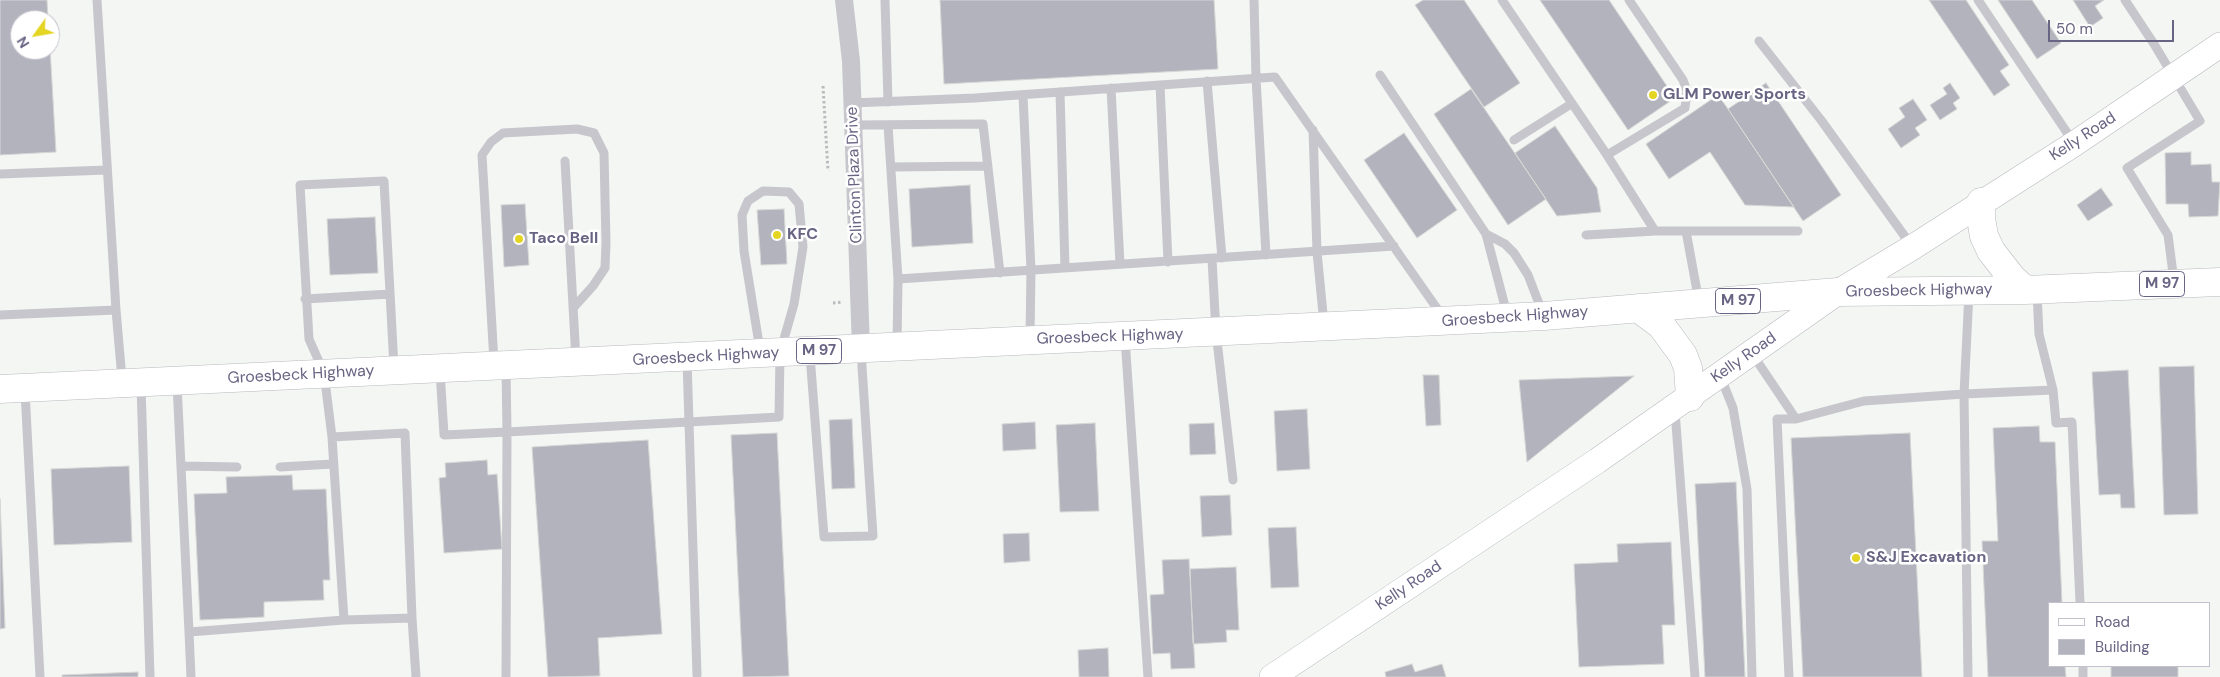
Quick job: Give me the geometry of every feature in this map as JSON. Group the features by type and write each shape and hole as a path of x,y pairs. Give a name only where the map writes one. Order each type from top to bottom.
{"main road":[{"path":"1982,202 1980,218 1984,236 1991,250 2012,278 2031,290"},
{"name":"Groesbeck Highway","path":"12,389 1508,318 1838,292 2031,290 2220,282"},
{"path":"1638,308 1661,326 1683,355 1688,368 1682,402"}],"street":[{"name":"Clinton Plaza Drive","path":"844,0 851,60 861,350"},
{"name":"Kelly Road","path":"1272,677 1682,402 1838,292 1913,247 2074,144 2220,46"}],"lane":[{"path":"97,0 116,310 132,383 150,677"},
{"path":"885,0 888,102"},
{"path":"1254,0 1256,78 1266,255"},
{"path":"1502,0 1655,231"},
{"path":"1606,155 1685,108 1687,91 1683,80 1629,0"},
{"path":"1978,0 2074,144"},
{"path":"2125,0 2200,121 2127,168 2168,235 2175,284"},
{"path":"1759,41 1821,120 1913,247"},
{"path":"1380,75 1486,234 1508,318"},
{"path":"852,103 1023,95 1275,77 1446,321"},
{"path":"1208,82 1222,258"},
{"path":"1160,85 1168,262"},
{"path":"1111,88 1120,264"},
{"path":"1060,92 1065,268"},
{"path":"1023,95 1031,270 1030,340"},
{"path":"1514,140 1571,104"},
{"path":"853,125 983,124 1000,273"},
{"path":"888,125 898,279 897,348"},
{"path":"506,677 507,432 482,155 491,142 503,133 577,129 594,133 604,153 605,268 593,286 574,307"},
{"path":"1313,130 1318,252 1324,327"},
{"path":"564,161 576,363"},
{"path":"891,167 988,166"},
{"path":"0,174 107,170"},
{"path":"344,620 332,438 324,373 309,339 300,185 384,181 394,371"},
{"path":"440,369 444,435 690,424 779,417 770,354 744,252 742,215 748,201 763,191 789,192 799,204 803,247 794,304 770,354"},
{"path":"1586,235 1655,231 1798,231"},
{"path":"1686,231 1699,304"},
{"path":"1486,234 1505,244 1514,253 1528,274 1544,316"},
{"path":"898,279 1394,246"},
{"path":"1212,259 1216,332 1233,480"},
{"path":"1968,677 1964,394 1969,290"},
{"path":"2031,290 2052,390 2056,423 2072,422 2080,602"},
{"path":"306,299 390,294"},
{"path":"0,315 116,310"},
{"path":"1125,336 1148,677"},
{"path":"810,352 824,537 873,536 861,350"},
{"path":"1751,353 1796,419"},
{"path":"686,358 690,424 697,675"},
{"path":"1720,375 1733,408 1747,489 1752,677"},
{"path":"177,381 191,677"},
{"path":"12,389 40,677"},
{"path":"1789,677 1777,419 1796,419 1864,401 2052,390"},
{"path":"1682,402 1695,677"},
{"path":"332,438 405,433 416,677"},
{"path":"280,467 333,464"},
{"path":"181,466 237,468"},
{"path":"189,632 344,620 412,618"}],"path":[{"path":"823,86 828,171"}],"building":[{"path":"0,0 47,0 48,10 10,10 10,60 51,60 56,152 0,155"},
{"path":"940,0 1214,0 1218,69 944,84"},
{"path":"1423,0 1464,0 1520,83 1484,107 1415,5"},
{"path":"1540,0 1609,0 1675,98 1628,130"},
{"path":"1929,0 1966,0 2009,65 2000,71 2010,85 1994,96"},
{"path":"1998,0 2032,0 2061,43 2037,59"},
{"path":"2073,0 2104,0 2095,6 2103,18 2090,27"},
{"path":"1766,83 1841,195 1803,221 1728,109"},
{"path":"1950,83 1960,98 1953,103 1957,109 1940,120 1930,105 1947,94 1943,88"},
{"path":"1471,89 1546,199 1508,225 1434,114"},
{"path":"1718,95 1794,207 1745,205 1710,152 1669,179 1646,144"},
{"path":"1913,99 1927,120 1915,128 1920,135 1901,148 1888,129 1905,117 1899,108"},
{"path":"1555,126 1597,188 1601,212 1557,216 1515,153"},
{"path":"1404,133 1457,210 1417,238 1364,160"},
{"path":"2191,152 2191,165 2211,164 2212,182 2220,182 2218,216 2189,217 2188,204 2166,204 2165,153"},
{"path":"970,185 973,243 912,247 909,189"},
{"path":"2101,188 2113,205 2088,221 2077,205"},
{"path":"525,204 529,265 504,267 501,205"},
{"path":"784,209 787,264 761,265 757,210"},
{"path":"375,217 378,273 330,275 327,219"},
{"path":"2194,366 2198,514 2164,515 2159,367"},
{"path":"2128,370 2135,508 2121,508 2120,494 2099,495 2092,372"},
{"path":"1423,375 1439,375 1441,425 1426,426"},
{"path":"1634,376 1527,462 1519,380"},
{"path":"1307,409 1310,469 1277,471 1274,411"},
{"path":"852,419 855,488 832,489 829,420"},
{"path":"1035,422 1036,449 1003,451 1002,424"},
{"path":"1095,423 1099,511 1060,512 1056,425"},
{"path":"1214,423 1216,454 1190,455 1189,424"},
{"path":"2039,426 2040,442 2055,442 2062,602 2048,602 2048,667 2065,667 2066,677 1988,677 1982,541 1998,541 1993,428"},
{"path":"777,433 789,676 743,677 731,435"},
{"name":"S&J Excavation","path":"1910,433 1922,677 1803,677 1791,438"},
{"path":"648,440 662,634 598,638 600,676 548,677 532,447"},
{"path":"487,460 488,475 497,474 502,549 444,553 439,478 446,477 445,463"},
{"path":"129,466 132,542 54,545 51,469"},
{"path":"292,475 293,490 326,489 330,580 323,580 324,600 264,602 264,617 200,620 194,494 227,493 226,477"},
{"path":"1736,482 1745,677 1705,677 1695,484"},
{"path":"1230,495 1232,535 1202,537 1200,496"},
{"path":"0,499 5,628 0,629"},
{"path":"1296,527 1299,587 1271,588 1268,528"},
{"path":"1029,533 1030,561 1004,563 1003,534"},
{"path":"1671,542 1675,625 1662,625 1664,664 1579,667 1574,564 1618,562 1617,544"},
{"path":"1189,559 1195,668 1171,669 1170,653 1153,654 1150,595 1164,594 1162,560"},
{"path":"1236,567 1239,630 1226,630 1227,642 1193,644 1190,569"},
{"path":"1108,648 1109,677 1079,677 1078,650"},
{"path":"1412,664 1415,672 1442,664 1446,677 1386,677 1385,672"},
{"path":"2111,667 2178,667 2178,677 2111,677"},
{"path":"138,672 138,677 62,677 62,675"}],"place":[{"name":"GLM Power Sports","path":"1653,95"},
{"name":"KFC","path":"777,235"},
{"name":"Taco Bell","path":"519,239"},
{"name":"S&J Excavation","path":"1856,558"}]}
